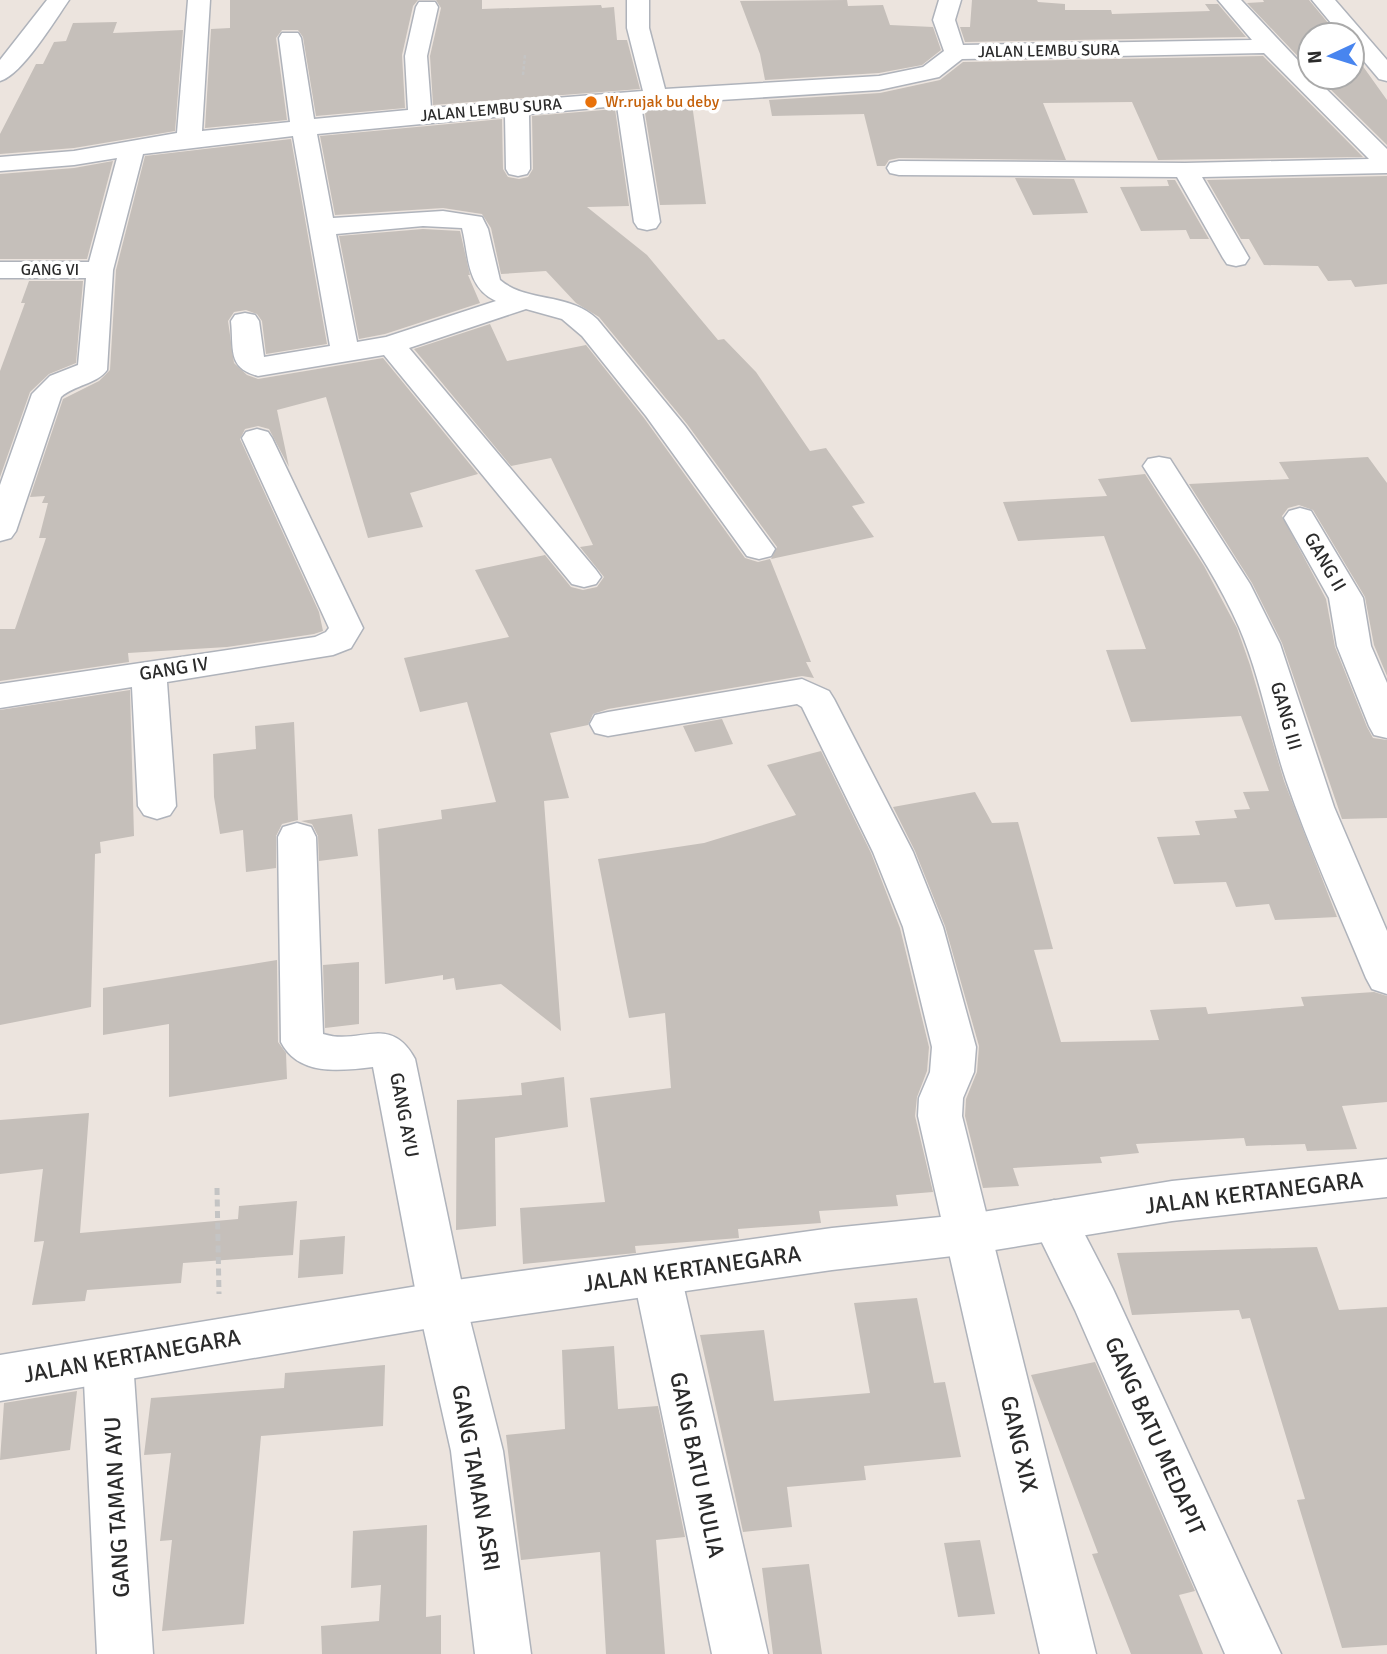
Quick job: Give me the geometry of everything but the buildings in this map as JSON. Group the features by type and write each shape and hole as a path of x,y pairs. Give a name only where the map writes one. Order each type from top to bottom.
{"street":[{"path":"0,74 58,0"},
{"path":"189,139 199,0"},
{"path":"638,0 638,28 656,98"},
{"path":"950,0 943,13 944,23 956,52"},
{"path":"1229,0 1270,46 1387,165"},
{"path":"1323,0 1387,74"},
{"path":"420,116 416,56 427,7"},
{"path":"290,38 293,71 345,352"},
{"name":"JALAN LEMBU SURA","path":"0,164 74,158 189,139 517,107 879,83 931,72 956,52 1270,46"},
{"path":"628,100 647,222"},
{"path":"517,107 518,169"},
{"path":"0,531 47,394 60,382 85,375 92,370 100,270 132,149"},
{"path":"900,169 1185,170 1387,165"},
{"path":"1185,170 1236,258"},
{"path":"321,227 441,218 465,219 473,223 485,280 501,293 562,308 581,319 664,415 759,549"},
{"name":"GANG VI","path":"0,270 100,270"},
{"path":"245,321 250,364 258,367 391,345 527,300"},
{"path":"391,345 584,577"},
{"name":"GANG IV","path":"0,696 321,647 339,640 345,634 346,628 257,438"},
{"name":"GANG III","path":"1159,466 1227,574 1254,624 1276,677 1305,780 1347,887 1387,978"},
{"name":"GANG II","path":"1300,518 1346,598 1354,646 1387,726"},
{"path":"149,673 157,806"},
{"name":"GANG XIX","path":"608,724 789,691 810,693 816,699 893,852 923,927 954,1047 952,1073 942,1098 940,1116 1068,1654"},
{"name":"GANG AYU","path":"297,837 302,1042 321,1054 373,1050 384,1051 393,1059 442,1304"},
{"name":"JALAN KERTANEGARA","path":"0,1378 442,1304 832,1249 970,1234 1172,1201 1387,1178"},
{"name":"GANG BATU MEDAPIT","path":"1054,1220 1096,1304 1253,1654"},
{"name":"GANG BATU MULIA","path":"657,1275 740,1654"},
{"name":"GANG TAMAN ASRI","path":"442,1304 477,1451 503,1654"},
{"name":"GANG TAMAN AYU","path":"108,1361 125,1654"}],"path":[{"path":"217,1188 219,1340"}],"place":[{"name":"Wr.rujak bu deby","path":"591,102"}]}
